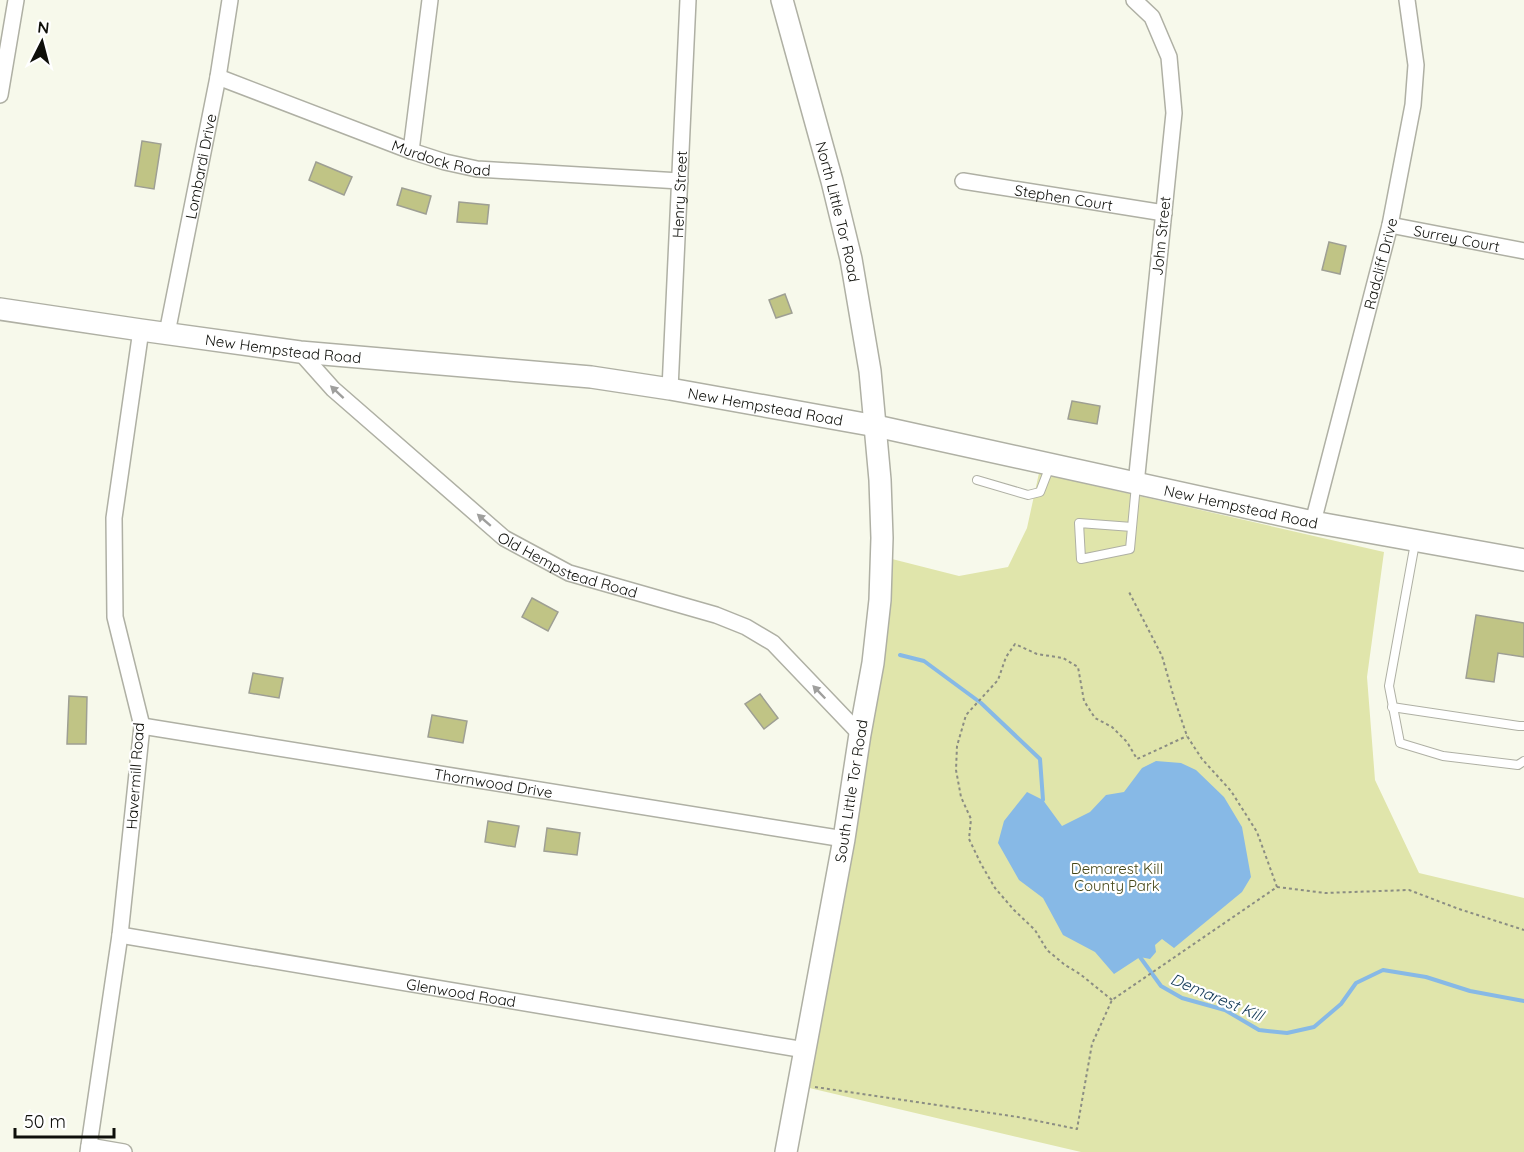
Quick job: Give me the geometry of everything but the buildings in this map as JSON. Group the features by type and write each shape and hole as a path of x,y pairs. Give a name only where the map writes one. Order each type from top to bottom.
{"street":[{"path":"0,95 16,0"},
{"name":"Lombardi Drive","path":"167,333 218,77 230,0"},
{"path":"411,151 430,0"},
{"name":"Henry Street","path":"670,388 688,0"},
{"name":"North Little Tor Road","path":"782,0 851,259 864,329 876,426"},
{"name":"John Street","path":"1134,0 1152,17 1169,57 1174,113 1136,484"},
{"name":"Radcliff Drive","path":"1313,522 1390,225 1413,105 1416,65 1407,0"},
{"name":"Murdock Road","path":"218,77 445,162 477,169 680,181"},
{"name":"Stephen Court","path":"963,181 1164,213"},
{"name":"Surrey Court","path":"1390,225 1524,251"},
{"name":"New Hempstead Road","path":"0,309 300,352 591,377 670,388 876,426 1313,522 1524,560"},
{"name":"Havermill Road","path":"89,1149 120,935 142,726 115,617 114,529 141,330"},
{"name":"Old Hempstead Road","path":"300,352 333,389 504,538 568,573 716,615 746,627 773,643 860,734"},
{"name":"South Little Tor Road","path":"786,1152 844,840 873,663 880,600 882,538 876,426"},
{"name":"Thornwood Drive","path":"142,726 844,840"},
{"name":"Glenwood Road","path":"120,935 805,1050"},
{"path":"89,1149 124,1152"}],"lane":[{"path":"977,480 1028,495 1040,492 1051,465"},
{"path":"1132,527 1079,523 1081,559 1130,549 1136,484"},
{"path":"1415,541 1389,686 1400,743 1443,756 1518,765 1524,761"},
{"path":"1392,707 1524,726"}],"path":[{"path":"1128,590 1162,656 1187,736 1202,759 1231,791 1257,832 1277,887"},
{"path":"1112,1000 1047,950 1035,930 995,888 969,839 971,819 961,797 956,770 957,746 966,715 998,680 1006,657 1015,644 1037,654 1063,658 1078,667 1084,701 1095,718 1112,727 1127,742 1137,759 1187,736"},
{"path":"813,1087 1018,1117 1077,1130 1092,1044 1112,1000 1277,887 1325,893 1409,890 1524,930"}],"green space":[{"name":"Demarest Kill County Park","path":"1039,473 1384,552 1367,677 1375,780 1419,873 1524,898 1524,1152 1081,1152 801,1086 892,559 959,576 1008,567 1027,528"}],"water":[{"path":"1156,761 1181,763 1196,770 1224,797 1242,827 1251,877 1242,892 1174,948 1162,939 1155,945 1156,952 1150,959 1140,957 1114,974 1095,952 1063,935 1043,898 1019,880 998,843 1004,821 1027,792 1043,800 1062,826 1090,812 1106,795 1124,792 1142,768"}],"waterway":[{"path":"900,655 924,661 981,703 1040,759 1043,800"},
{"name":"Demarest Kill","path":"1140,957 1161,986 1182,998 1225,1010 1259,1030 1287,1033 1314,1027 1341,1004 1356,983 1383,970 1426,977 1470,991 1524,1001"}]}
